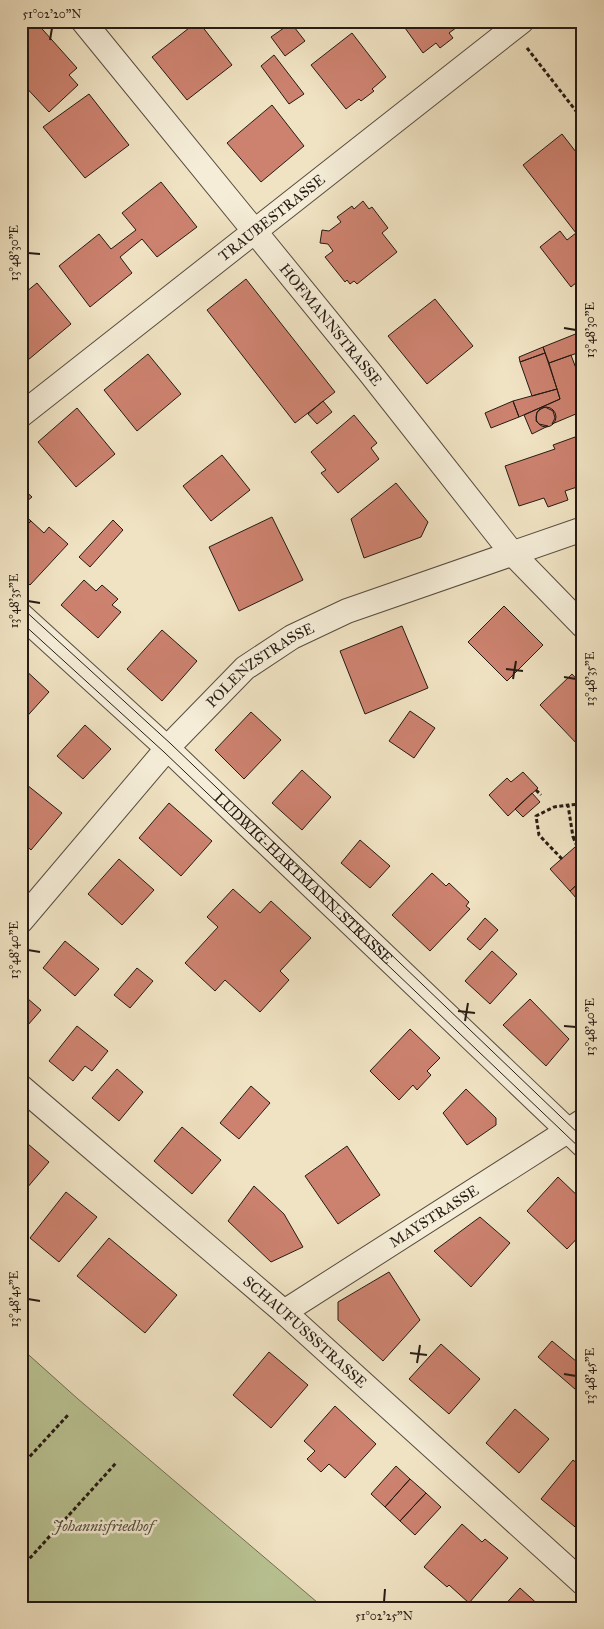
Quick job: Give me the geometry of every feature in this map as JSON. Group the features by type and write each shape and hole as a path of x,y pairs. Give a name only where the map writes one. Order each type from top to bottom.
{"street":[{"name":"HOFMANNSTRASSE","path":"83,21 382,388 512,554 583,626"},
{"name":"TRAUBESTRASSE","path":"21,415 522,21"},
{"name":"POLENZSTRASSE","path":"21,921 168,748 245,668 292,637 347,611 583,529"},
{"name":"LUDWIG-HARTMANN-STRASSE","path":"21,614 168,748 578,1132"},
{"name":"SCHAUFUSSSTRASSE","path":"21,1087 284,1312 583,1583"},
{"name":"MAYSTRASSE","path":"284,1312 578,1132"}],"path":[{"path":"525,46 583,120"},
{"path":"536,790 540,795"},
{"path":"562,859 539,836 536,816 554,807 583,804"},
{"path":"568,805 573,836 577,846"},
{"path":"573,836 581,842"},
{"path":"21,1466 68,1415"},
{"path":"21,1568 116,1463"}],"green space":[{"name":"Johannisfriedhof","path":"21,1348 78,1399 324,1608 21,1608"}],"building":[{"path":"21,21 35,21 77,68 69,75 78,85 49,112 21,82"},
{"path":"198,21 232,65 187,100 152,57"},
{"path":"400,21 464,22 449,33 453,38 440,48 436,43 423,53"},
{"path":"291,23 305,41 285,56 271,37"},
{"path":"352,33 386,77 372,89 374,91 346,109 311,65"},
{"path":"274,55 304,94 289,104 261,66"},
{"path":"89,94 129,145 85,178 43,127"},
{"path":"272,105 304,146 261,182 227,143"},
{"path":"562,134 583,161 583,277 571,287 540,247 560,231 567,240 576,233 523,165"},
{"path":"161,182 197,227 157,257 142,239 120,257 132,273 90,307 59,266 99,234 111,249 136,230 122,213"},
{"path":"363,201 369,209 372,207 388,228 382,233 397,252 357,284 354,281 350,284 347,280 345,282 325,257 333,251 328,244 320,243 322,230 329,231 341,222 337,217 352,206 354,209"},
{"path":"246,279 335,392 295,423 207,310"},
{"path":"37,283 71,324 28,360 21,352 21,296"},
{"path":"435,299 473,346 427,384 388,336"},
{"path":"583,331 583,351 549,363 543,347"},
{"path":"543,347 545,353 520,362 519,357"},
{"path":"545,353 557,389 532,396 520,362"},
{"path":"148,354 181,394 137,431 104,390"},
{"path":"571,355 583,387 583,411 552,424 555,418 553,411 545,407 537,412 536,421 539,424 548,426 532,434 524,415 560,399 549,363"},
{"path":"557,389 560,399 519,417 513,401"},
{"path":"323,401 332,412 317,424 308,414"},
{"path":"513,401 519,417 491,428 485,413"},
{"path":"546,407 553,410 556,417 553,424 546,427 539,424 536,417 539,410"},
{"path":"77,408 115,454 76,487 38,442"},
{"path":"354,415 377,443 371,448 379,459 338,493 321,473 326,470 311,452"},
{"path":"575,437 583,460 583,485 565,491 568,500 548,507 544,498 519,506 505,466 555,449 553,445"},
{"path":"222,455 250,490 211,521 183,486"},
{"path":"396,483 428,522 421,537 364,558 351,519"},
{"path":"21,487 32,497 21,506"},
{"path":"21,512 31,521 21,531"},
{"path":"272,517 303,580 239,611 209,547"},
{"path":"113,520 123,530 90,567 79,557"},
{"path":"31,521 44,533 49,527 68,544 30,585 21,577 21,531"},
{"path":"84,580 96,591 102,585 118,599 112,605 121,612 98,638 61,605"},
{"path":"504,606 543,645 507,681 468,642"},
{"path":"402,626 428,688 365,714 340,651"},
{"path":"162,630 197,661 162,701 127,669"},
{"path":"21,666 49,692 21,723"},
{"path":"572,674 583,686 583,741 578,745 540,705"},
{"path":"410,711 435,728 414,758 389,741"},
{"path":"251,712 281,740 244,779 215,750"},
{"path":"85,725 111,749 83,779 57,756"},
{"path":"302,770 331,797 302,830 272,803"},
{"path":"523,772 538,788 508,816 489,795 507,778 511,782"},
{"path":"27,785 62,813 31,850 21,841 21,792"},
{"path":"532,793 540,802 523,817 515,809"},
{"path":"169,803 212,841 181,876 139,838"},
{"path":"360,840 390,866 370,888 341,863"},
{"path":"583,840 583,879 570,891 550,869"},
{"path":"119,859 154,890 122,925 88,894"},
{"path":"432,873 446,886 449,883 469,902 466,906 470,909 430,951 392,915"},
{"path":"583,879 583,906 570,891"},
{"path":"233,889 260,913 271,901 311,938 280,971 289,980 260,1012 225,980 215,991 185,963 218,927 207,917"},
{"path":"485,918 498,930 480,950 467,939"},
{"path":"583,925 583,941 575,932"},
{"path":"65,941 99,969 75,996 43,968"},
{"path":"492,951 517,974 490,1004 465,981"},
{"path":"137,968 153,981 130,1008 114,995"},
{"path":"21,993 41,1010 21,1033"},
{"path":"530,999 569,1039 546,1066 503,1025"},
{"path":"77,1026 108,1051 92,1071 85,1066 73,1081 49,1061"},
{"path":"410,1029 440,1058 427,1071 431,1075 417,1090 413,1085 399,1100 370,1071"},
{"path":"117,1069 143,1092 119,1121 92,1098"},
{"path":"251,1086 270,1103 239,1139 220,1123"},
{"path":"466,1089 496,1118 496,1125 467,1145 443,1113"},
{"path":"182,1127 221,1160 192,1194 154,1161"},
{"path":"21,1138 49,1162 21,1195"},
{"path":"347,1146 380,1195 338,1224 305,1176"},
{"path":"558,1177 583,1201 583,1232 567,1249 527,1211"},
{"path":"254,1186 284,1214 303,1247 271,1262 228,1221"},
{"path":"66,1192 97,1217 59,1262 30,1238"},
{"path":"480,1217 510,1243 471,1287 434,1251"},
{"path":"109,1238 177,1295 145,1333 77,1276"},
{"path":"389,1272 420,1320 383,1361 338,1320 338,1302"},
{"path":"552,1341 583,1367 583,1396 538,1357"},
{"path":"441,1344 480,1379 449,1414 409,1379"},
{"path":"269,1352 308,1385 271,1428 233,1395"},
{"path":"335,1406 376,1444 345,1478 329,1464 321,1472 307,1459 315,1451 304,1441"},
{"path":"515,1409 549,1439 519,1473 486,1443"},
{"path":"573,1460 583,1468 583,1528 580,1531 541,1499"},
{"path":"396,1466 410,1479 385,1507 371,1494"},
{"path":"410,1479 426,1493 400,1521 385,1507"},
{"path":"426,1493 441,1507 415,1535 400,1521"},
{"path":"462,1524 482,1542 485,1539 508,1558 469,1603 449,1585 447,1587 424,1567"},
{"path":"520,1588 542,1608 502,1608"}],"tram line":[{"path":"21,607 171,744 583,1138"},
{"path":"21,622 164,752 583,1151"}]}
